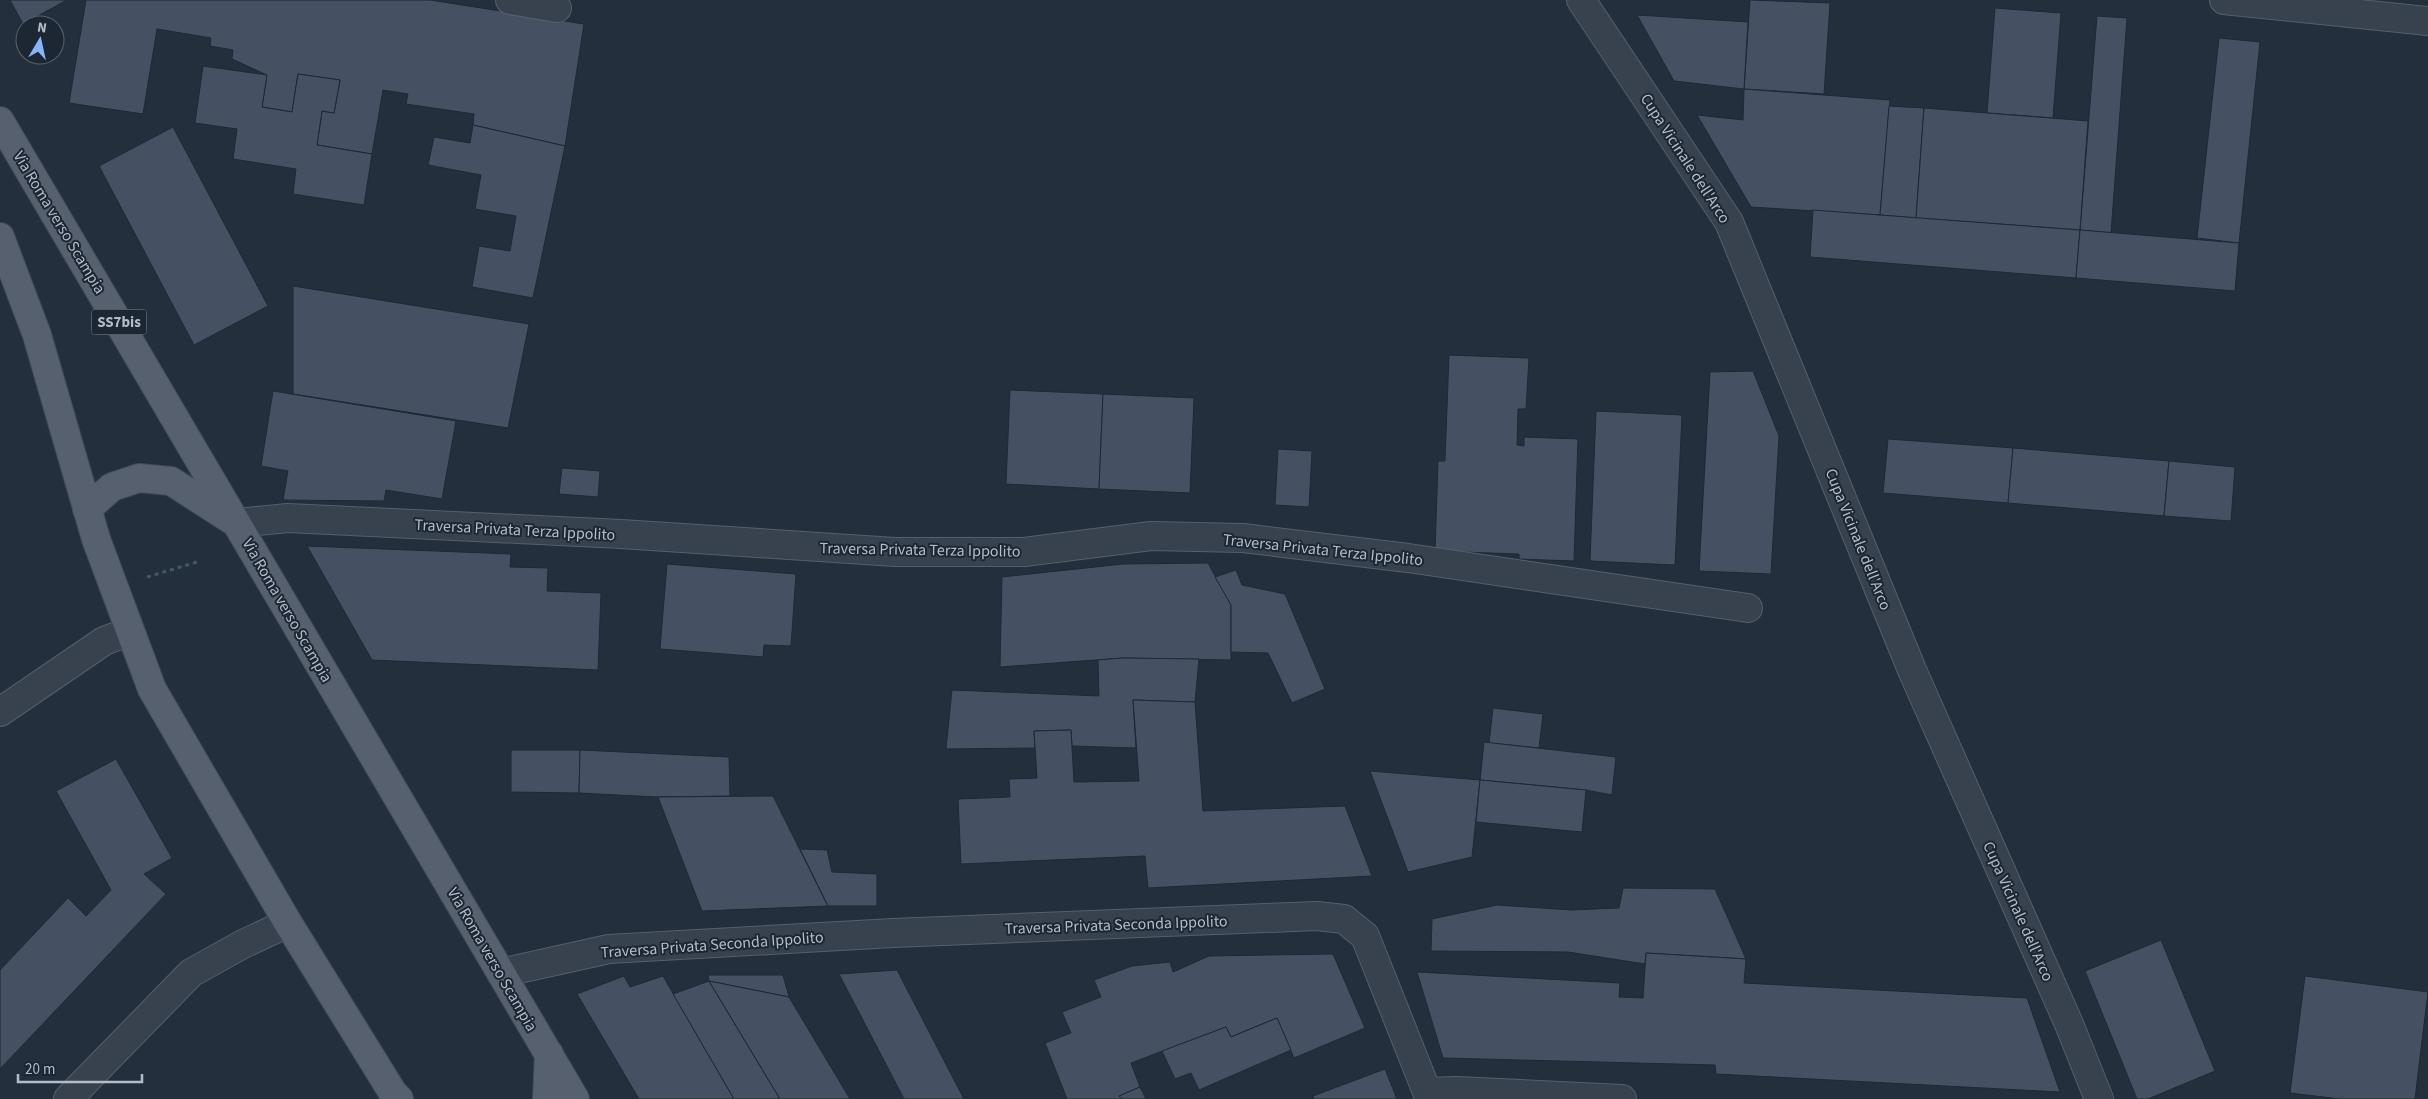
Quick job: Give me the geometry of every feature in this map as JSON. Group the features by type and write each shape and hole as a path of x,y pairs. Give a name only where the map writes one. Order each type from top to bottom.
{"main road":[{"name":"Via Roma verso Scampia","path":"0,121 575,1099"},
{"path":"0,237 37,335 96,539 152,689 288,923 393,1093 399,1099"},
{"path":"87,509 112,487 139,478 170,481 237,523"},
{"path":"547,1099 549,1054"}],"street":[{"path":"510,0 557,8"},
{"name":"Cupa Vicinale dell'Arco","path":"1581,0 1729,222 1912,670 2069,1024 2099,1099"},
{"path":"2224,0 2428,21"},
{"name":"Traversa Privata Terza Ippolito","path":"237,523 288,518 621,534 896,552 1024,552 1151,536 1243,538 1408,558 1748,608"},
{"path":"0,712 104,641 130,631"},
{"name":"Traversa Privata Seconda Ippolito","path":"502,973 609,949 893,933 1317,916 1344,919 1365,936 1427,1092 1456,1091 1622,1099"},
{"path":"68,1099 191,972 242,944 288,923"}],"path":[{"path":"146,577 197,562"}],"building":[{"path":"10,0 67,0 40,15 18,15"},
{"path":"86,0 430,0 584,24 565,146 473,125 474,114 406,104 408,94 383,90 372,154 317,145 322,111 334,113 340,80 298,74 292,112 262,107 267,75 232,59 233,50 210,46 211,38 157,29 143,114 69,103"},
{"path":"1750,0 1830,3 1824,94 1744,89"},
{"path":"1995,8 2061,13 2053,118 1987,113"},
{"path":"1637,15 1748,22 1744,89 1674,81"},
{"path":"2097,16 2127,18 2111,233 2080,230"},
{"path":"2219,38 2260,42 2239,243 2197,238"},
{"path":"203,66 267,75 262,107 292,112 298,74 340,80 334,113 322,111 317,145 372,154 364,205 293,194 296,169 233,159 237,129 195,123"},
{"path":"1744,89 1890,100 1880,215 1751,207 1697,115 1743,120"},
{"path":"1889,106 1924,108 1916,218 1880,215"},
{"path":"1924,108 2088,121 2080,230 1916,218"},
{"path":"473,125 565,146 533,298 472,287 479,246 510,251 516,216 475,209 481,175 428,165 434,137 470,143"},
{"path":"173,127 268,306 194,345 99,166"},
{"path":"1813,210 2080,230 2076,278 1810,257"},
{"path":"2080,230 2239,243 2235,291 2076,278"},
{"path":"293,286 529,324 508,428 293,394"},
{"path":"1449,355 1529,358 1526,409 1518,409 1517,445 1524,446 1524,437 1578,439 1574,561 1519,559 1519,554 1435,551 1438,461 1445,461"},
{"path":"1753,371 1779,436 1771,574 1699,571 1710,372"},
{"path":"1010,390 1103,394 1099,489 1006,484"},
{"path":"273,391 456,421 442,499 386,490 384,501 283,500 288,471 261,466"},
{"path":"1103,394 1194,398 1190,493 1099,489"},
{"path":"1596,411 1682,415 1675,565 1590,561"},
{"path":"1888,439 2013,448 2008,503 1883,493"},
{"path":"2013,448 2169,461 2164,516 2008,503"},
{"path":"1278,449 1312,451 1309,507 1275,505"},
{"path":"2169,461 2235,467 2231,521 2164,516"},
{"path":"562,468 600,471 598,497 559,494"},
{"path":"307,546 511,554 510,567 548,568 547,591 601,593 598,670 372,660"},
{"path":"1208,563 1231,605 1231,660 1123,658 1000,667 1002,577 1123,564"},
{"path":"667,564 796,574 791,646 764,645 763,657 660,649"},
{"path":"1236,570 1242,585 1285,594 1325,689 1292,703 1268,653 1231,652 1231,605 1215,577"},
{"path":"1123,658 1199,659 1195,702 1133,700 1136,748 1072,746 1071,730 1034,731 1035,748 946,749 952,690 1099,696 1098,660"},
{"path":"1133,700 1195,702 1203,811 1345,806 1372,876 1148,888 1145,856 961,864 958,799 1010,797 1009,779 1037,778 1034,731 1071,730 1074,782 1139,781"},
{"path":"1493,708 1543,714 1539,748 1489,743"},
{"path":"1484,742 1616,757 1612,795 1586,790 1480,780"},
{"path":"511,750 580,750 579,793 511,792"},
{"path":"580,750 729,757 730,796 658,797 579,793"},
{"path":"116,759 172,858 144,874 166,894 0,1069 0,970 68,898 86,916 111,890 56,791"},
{"path":"1370,771 1480,780 1472,857 1408,872"},
{"path":"1480,780 1586,790 1582,832 1476,822"},
{"path":"773,796 828,906 702,911 658,797"},
{"path":"800,849 827,850 832,872 877,874 877,906 828,906"},
{"path":"1623,888 1715,889 1746,959 1646,953 1645,964 1568,952 1431,951 1432,919 1497,905 1572,910 1619,908"},
{"path":"2161,940 2215,1071 2148,1099 2137,1099 2085,971"},
{"path":"1646,953 1746,959 1744,983 2027,998 2060,1092 1716,1074 1715,1065 1443,1058 1417,972 1620,983 1619,997 1643,998"},
{"path":"1333,954 1365,1028 1294,1058 1277,1018 1231,1037 1226,1027 1131,1063 1140,1087 1119,1096 1122,1099 1067,1099 1045,1043 1071,1033 1062,1012 1101,997 1094,980 1132,966 1170,962 1173,972 1209,956"},
{"path":"897,970 964,1099 904,1099 839,974"},
{"path":"708,975 783,975 789,997 709,981"},
{"path":"624,976 630,987 663,976 734,1099 639,1099 577,994"},
{"path":"2305,976 2428,992 2415,1099 2340,1099 2290,1093"},
{"path":"709,981 780,1099 734,1099 673,994"},
{"path":"709,981 789,997 850,1099 780,1099"},
{"path":"1277,1018 1291,1050 1199,1090 1191,1073 1175,1079 1162,1051 1226,1027 1231,1037"},
{"path":"1385,1069 1397,1099 1314,1099 1313,1096"},
{"path":"1140,1087 1146,1099 1122,1099 1119,1096"}]}
